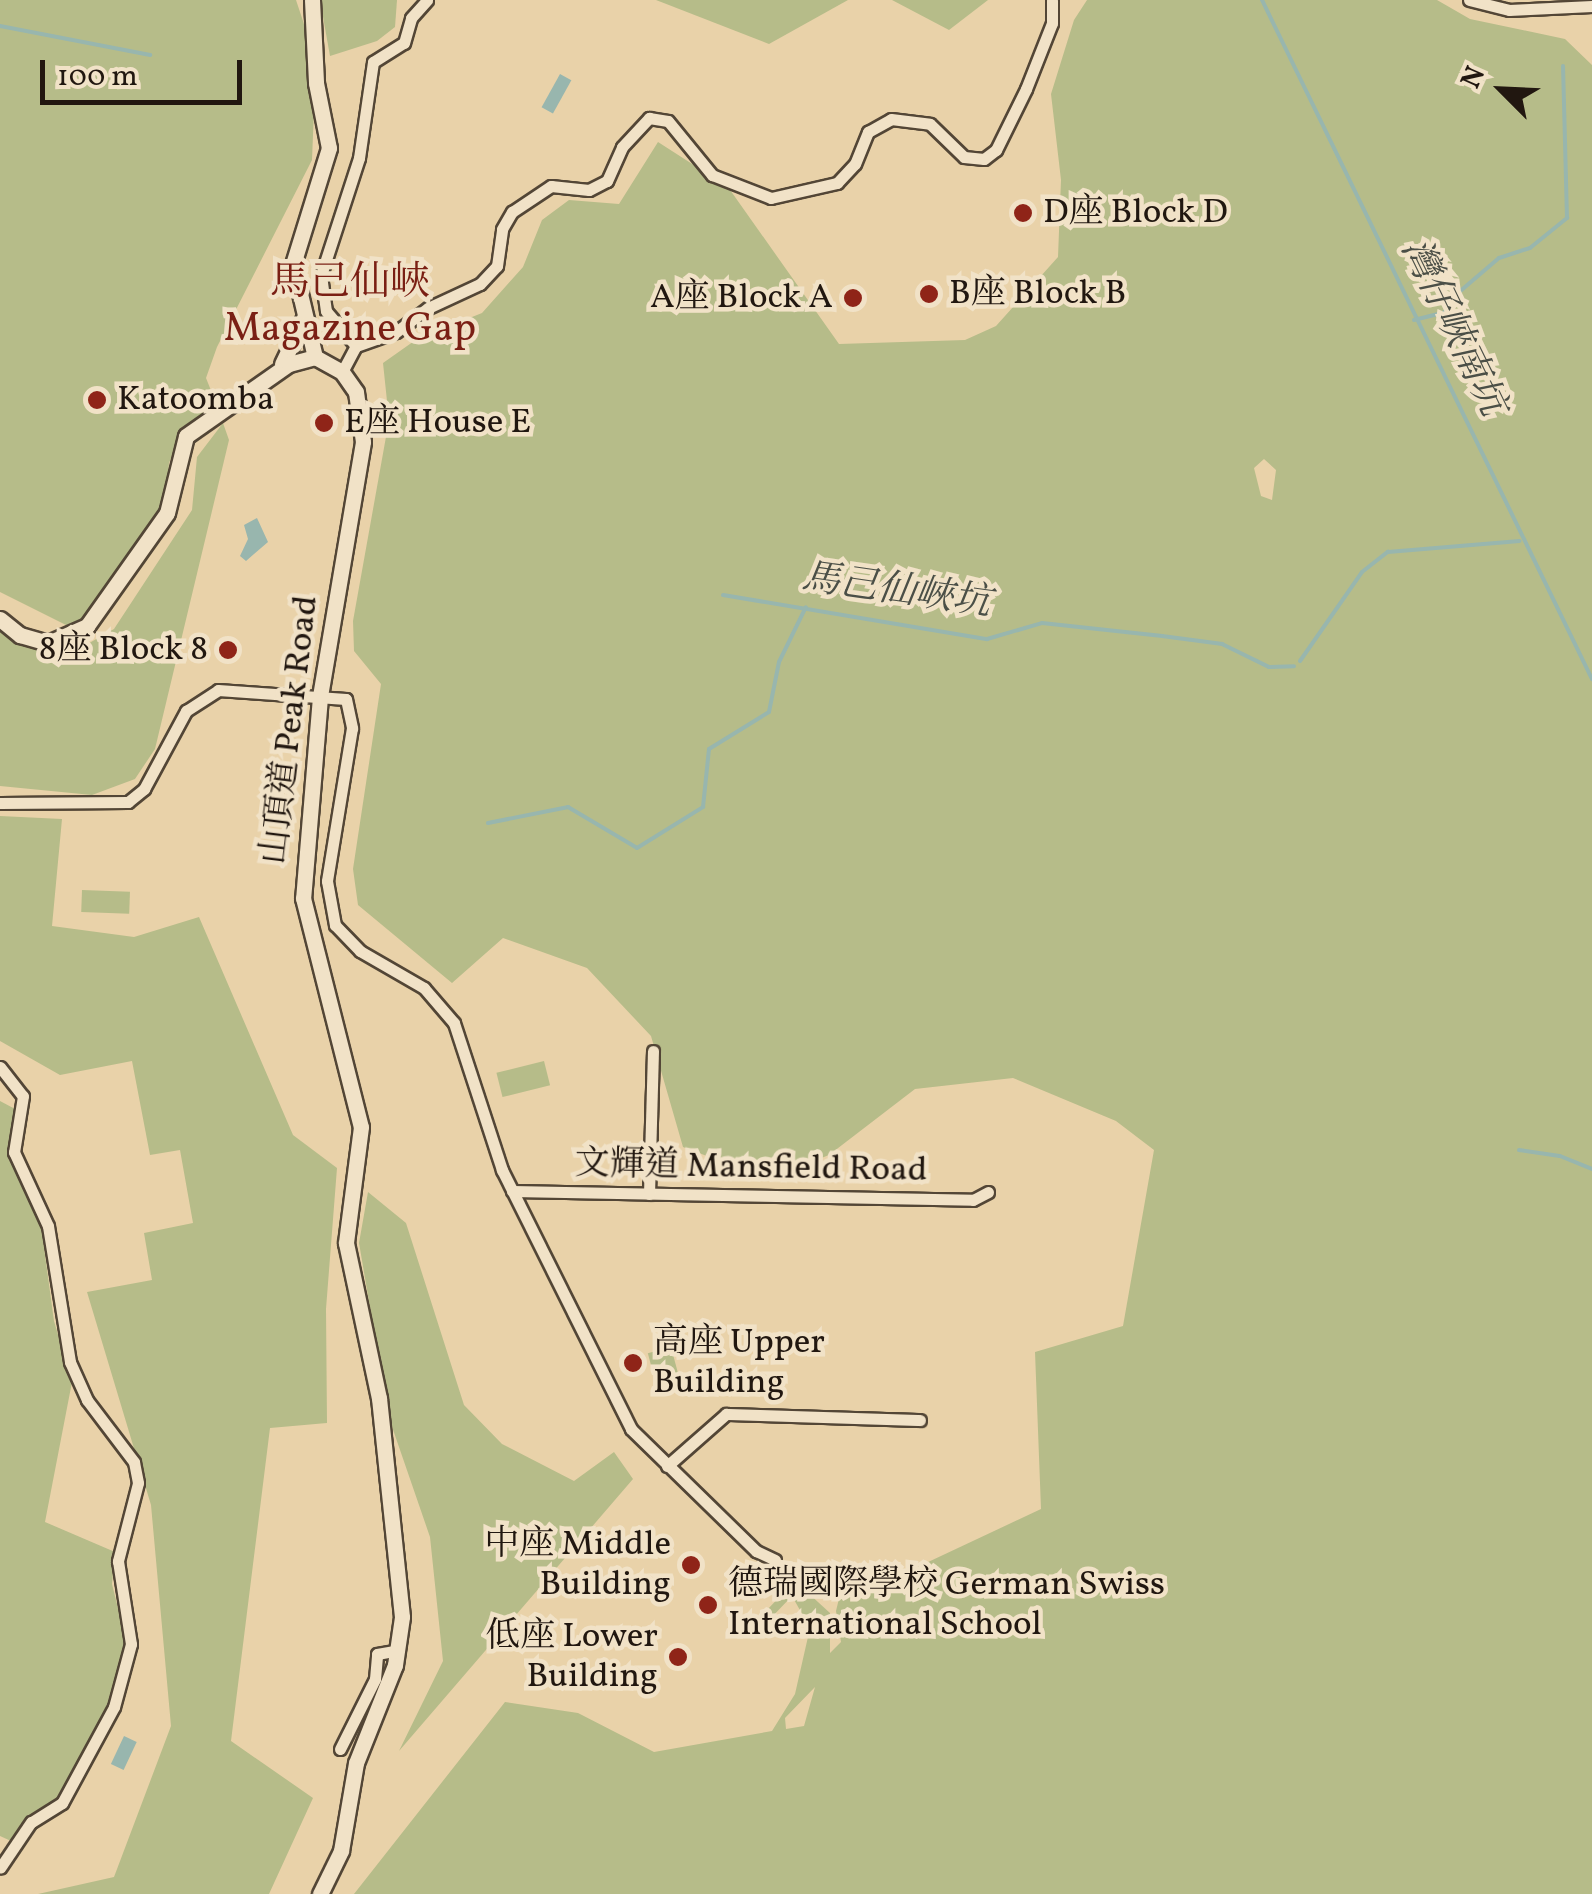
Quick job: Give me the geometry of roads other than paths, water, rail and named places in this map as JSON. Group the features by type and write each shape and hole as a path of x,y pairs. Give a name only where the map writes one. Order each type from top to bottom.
{"main road":[{"path":"312,0 316,83 329,148 294,264 315,357 342,372"},
{"path":"272,375 300,338 305,314"},
{"path":"0,619 20,635 48,642 86,626 167,513 186,436 272,375 315,357"},
{"name":"山頂道 Peak Road","path":"320,1894 346,1835 366,1729 400,1650 402,1602 378,1398 346,1243 361,1127 303,898 320,697 363,442 362,410 342,372"}],"street":[{"path":"356,346 326,311 321,274 359,158 373,62 404,42 411,18 427,0"},
{"path":"342,372 356,346 396,332 428,308 480,284 496,266 502,229 512,212 551,186 589,190 607,182 622,148 649,118 668,121 712,175 771,198 837,183 855,164 868,132 892,119 930,124 964,156 984,159 996,150 1026,89 1052,22 1052,0"},
{"path":"1469,0 1509,10 1592,6"},
{"path":"0,803 122,804 144,789 181,718 204,696 238,688 346,698 354,718 328,869 331,917 352,945 414,981 447,1013 464,1045 512,1191 612,1401 667,1466 756,1552 775,1560"},
{"path":"649,1194 654,1050"},
{"path":"0,1066 21,1091 14,1152 48,1226 70,1362 87,1400 130,1456 138,1483 118,1561 131,1644 114,1707 64,1800 32,1822 0,1868"},
{"name":"文輝道 Mansfield Road","path":"512,1191 973,1200 988,1192"},
{"path":"667,1466 726,1414 920,1420"},
{"path":"340,1749 374,1679 377,1654 400,1650"}],"water":[{"path":"560,74 571,80 553,114 542,107"},
{"path":"257,518 268,542 246,561 240,556 248,539 244,525"},
{"path":"124,1736 137,1742 124,1770 111,1764"}],"waterway":[{"name":"灣仔峽南坑","path":"1262,0 1592,679"},
{"path":"0,26 150,55"},
{"path":"1414,320 1445,312 1451,299 1499,258 1530,248 1567,218 1563,66"},
{"name":"馬己仙峽坑","path":"1300,661 1362,572 1388,552 1520,541"},
{"name":"馬己仙峽坑","path":"723,595 987,639 1042,623 1162,636 1222,644 1269,667 1294,666"},
{"path":"488,823 568,807 637,848 703,807 709,749 769,712 779,662 806,607"},
{"path":"1519,1150 1560,1156 1592,1169"}],"place":[{"name":"D座 Block D","path":"1023,213"},
{"name":"B座 Block B","path":"929,294"},
{"name":"A座 Block A","path":"853,298"},
{"name":"Katoomba","path":"97,400"},
{"name":"E座 House E","path":"324,423"},
{"name":"8座 Block 8","path":"228,650"},
{"name":"高座 Upper Building","path":"633,1363"},
{"name":"中座 Middle Building","path":"691,1565"},
{"name":"德瑞國際學校 German Swiss International School","path":"708,1605"},
{"name":"低座 Lower Building","path":"678,1657"}],"district":[{"name":"馬己仙峽 Magazine Gap","path":"350,307"}]}
